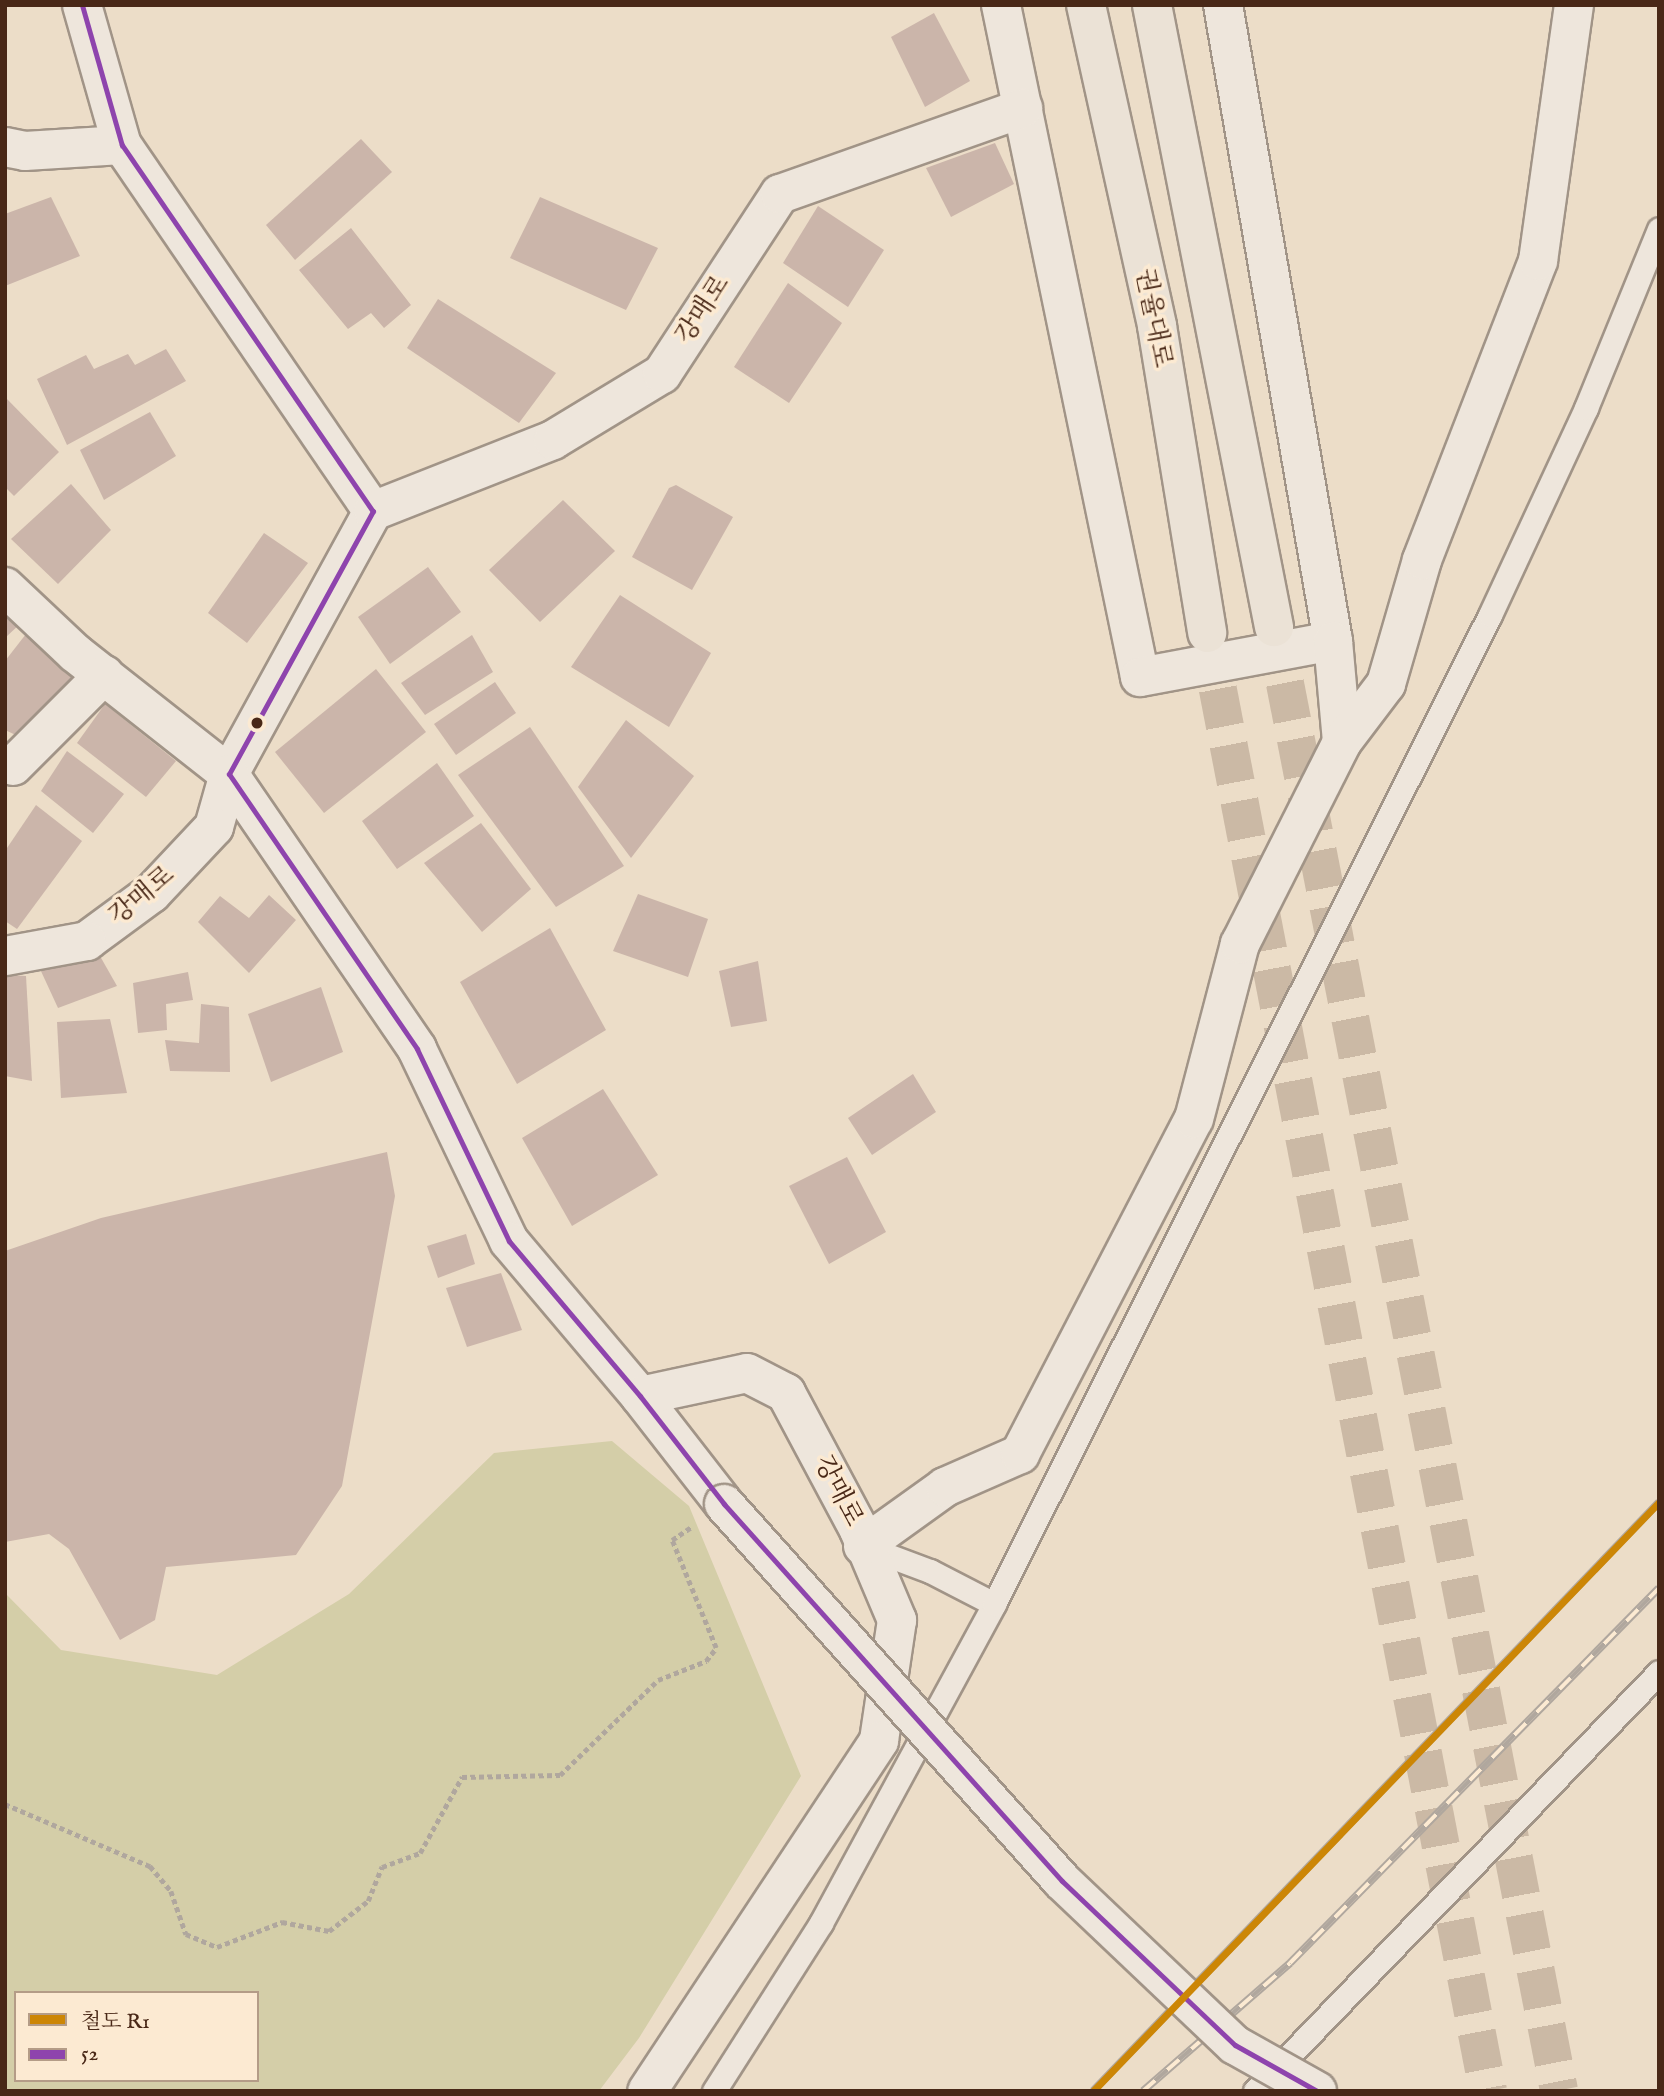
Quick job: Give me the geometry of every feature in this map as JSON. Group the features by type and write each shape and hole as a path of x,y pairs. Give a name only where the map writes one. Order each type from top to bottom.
{"highway":[{"name":"권율대로","path":"1086,5 1157,327 1207,634"},
{"path":"1152,5 1275,627"}],"street":[{"path":"82,5 122,145 373,511"},
{"path":"1001,5 1140,677 1333,641"},
{"path":"1223,5 1333,641 1342,742"},
{"path":"863,1546 945,1488 1020,1454 1194,1119 1240,944 1342,742 1386,684 1422,560 1538,261 1574,5"},
{"name":"강매로","path":"5,956 87,941 152,893 214,827 229,774 373,511 552,440 662,374 780,194 1023,108"},
{"path":"5,147 25,151 122,145"},
{"path":"5,587 104,675 229,774 417,1049 509,1241 640,1396 724,1504 1062,1881 1235,2045 1317,2091"},
{"path":"13,766 104,675"},
{"name":"강매로","path":"640,1396 747,1373 786,1393 859,1530 863,1546 897,1620 879,1741 647,2091"}],"lane":[{"path":"714,2091 821,1923 994,1604 1490,615 1586,408 1659,229"},
{"path":"863,1546 930,1571 994,1604"},
{"path":"1255,2091 1659,1672"}],"path":[{"path":"5,1804 150,1866 171,1891 186,1934 217,1947 282,1922 329,1931 368,1901 382,1867 420,1853 462,1777 560,1775 657,1680 706,1661 716,1648 672,1540 724,1504"}],"shaded area":[{"path":"612,1441 689,1506 801,1776 639,2038 599,2091 5,2091 5,1593 61,1650 217,1675 349,1594 494,1453"}],"building":[{"path":"934,13 970,81 925,107 891,37"},
{"path":"361,139 392,172 295,260 266,225"},
{"path":"995,143 1014,184 951,217 926,168"},
{"path":"51,197 80,256 5,286 5,214"},
{"path":"540,197 658,248 626,310 510,258"},
{"path":"818,206 884,250 848,307 783,263"},
{"path":"351,228 411,305 384,328 371,313 348,329 299,270"},
{"path":"788,283 842,323 789,403 734,367"},
{"path":"438,299 556,373 519,423 407,348"},
{"path":"166,349 186,381 67,445 37,379 86,355 94,369 128,354 135,365"},
{"path":"5,397 59,452 14,496 5,487"},
{"path":"150,412 176,456 104,500 80,450"},
{"path":"71,484 111,530 58,584 11,539"},
{"path":"676,485 733,517 692,590 632,557 669,488"},
{"path":"563,500 615,551 540,622 489,570"},
{"path":"264,533 308,563 247,643 208,613"},
{"path":"428,567 461,612 390,664 358,617"},
{"path":"620,595 711,653 669,727 571,667"},
{"path":"5,606 21,623 5,638"},
{"path":"26,634 76,673 20,737 5,730 5,661"},
{"path":"472,635 493,672 425,715 401,683"},
{"path":"376,669 426,732 324,813 275,752"},
{"path":"495,682 516,713 456,755 434,724"},
{"path":"105,704 176,761 146,797 77,743"},
{"path":"626,720 694,776 631,858 578,787"},
{"path":"530,727 624,866 556,907 458,775"},
{"path":"67,751 124,794 93,833 41,791"},
{"path":"437,763 474,816 397,869 362,821"},
{"path":"36,805 82,841 17,929 5,921 5,851"},
{"path":"481,823 531,889 482,932 424,863"},
{"path":"638,894 708,919 688,977 613,951"},
{"path":"269,895 296,920 249,973 198,922 220,896 249,918"},
{"path":"550,928 606,1030 517,1084 460,982"},
{"path":"96,949 117,986 58,1008 40,969"},
{"path":"758,961 767,1021 731,1027 719,971"},
{"path":"188,972 193,1000 166,1004 167,1030 138,1033 133,983"},
{"path":"5,975 26,976 32,1081 5,1076"},
{"path":"321,987 343,1052 271,1082 248,1014"},
{"path":"201,1004 229,1007 230,1072 170,1071 165,1040 199,1043"},
{"path":"110,1019 127,1093 61,1098 57,1022"},
{"path":"913,1074 936,1112 872,1155 848,1118"},
{"path":"603,1089 658,1175 572,1226 522,1138"},
{"path":"387,1152 395,1196 342,1486 296,1555 166,1567 155,1620 120,1640 69,1549 49,1534 5,1542 5,1251 101,1218"},
{"path":"847,1157 886,1232 829,1264 789,1186"},
{"path":"466,1234 475,1264 438,1278 427,1246"},
{"path":"501,1273 522,1330 467,1347 446,1288"}],"tunnel":[{"path":"1274,627 1559,2091"},
{"path":"1207,633 1488,2091"}],"railway":[{"path":"1093,2091 1659,1502"},
{"path":"1143,2091 1290,1963 1659,1588"}],"rail line":[{"name":"R1","path":"1093,2091 1659,1502"}],"transit line":[{"name":"52","path":"82,5 122,145 373,511 229,774 417,1049 509,1241 640,1396 724,1504 1062,1881 1235,2045 1317,2091"}]}
